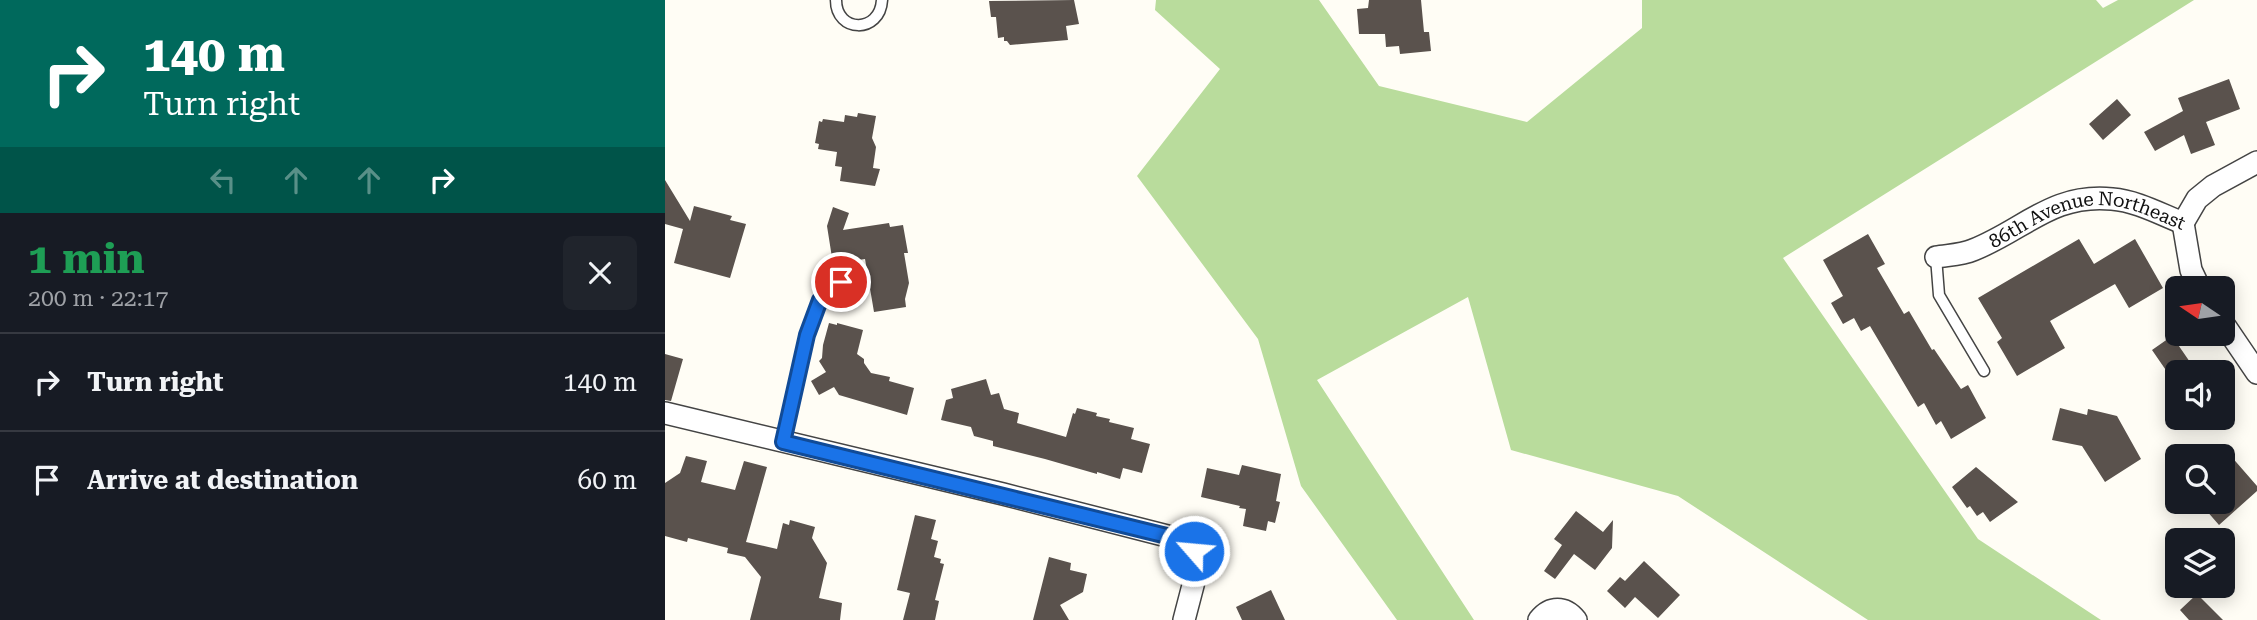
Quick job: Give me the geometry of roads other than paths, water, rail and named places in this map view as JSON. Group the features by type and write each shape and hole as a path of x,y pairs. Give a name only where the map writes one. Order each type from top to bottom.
{"street":[{"name":"86th Avenue Northeast","path":"1936,257 1973,250 2057,205 2087,198 2115,199 2144,207 2183,223 2197,199 2214,186 2257,162"},
{"path":"2183,223 2194,276"},
{"path":"2235,341 2257,373"},
{"path":"665,414 1175,538 1194,551 1197,570 1184,620"},
{"path":"1539,620 1543,614 1556,609 1570,613 1576,620"}],"lane":[{"path":"836,0 838,13 843,19 857,25 873,21 879,15 882,0"},
{"path":"1936,257 1939,295 1984,372"},
{"path":"783,442 807,335 820,300 841,282"}]}
